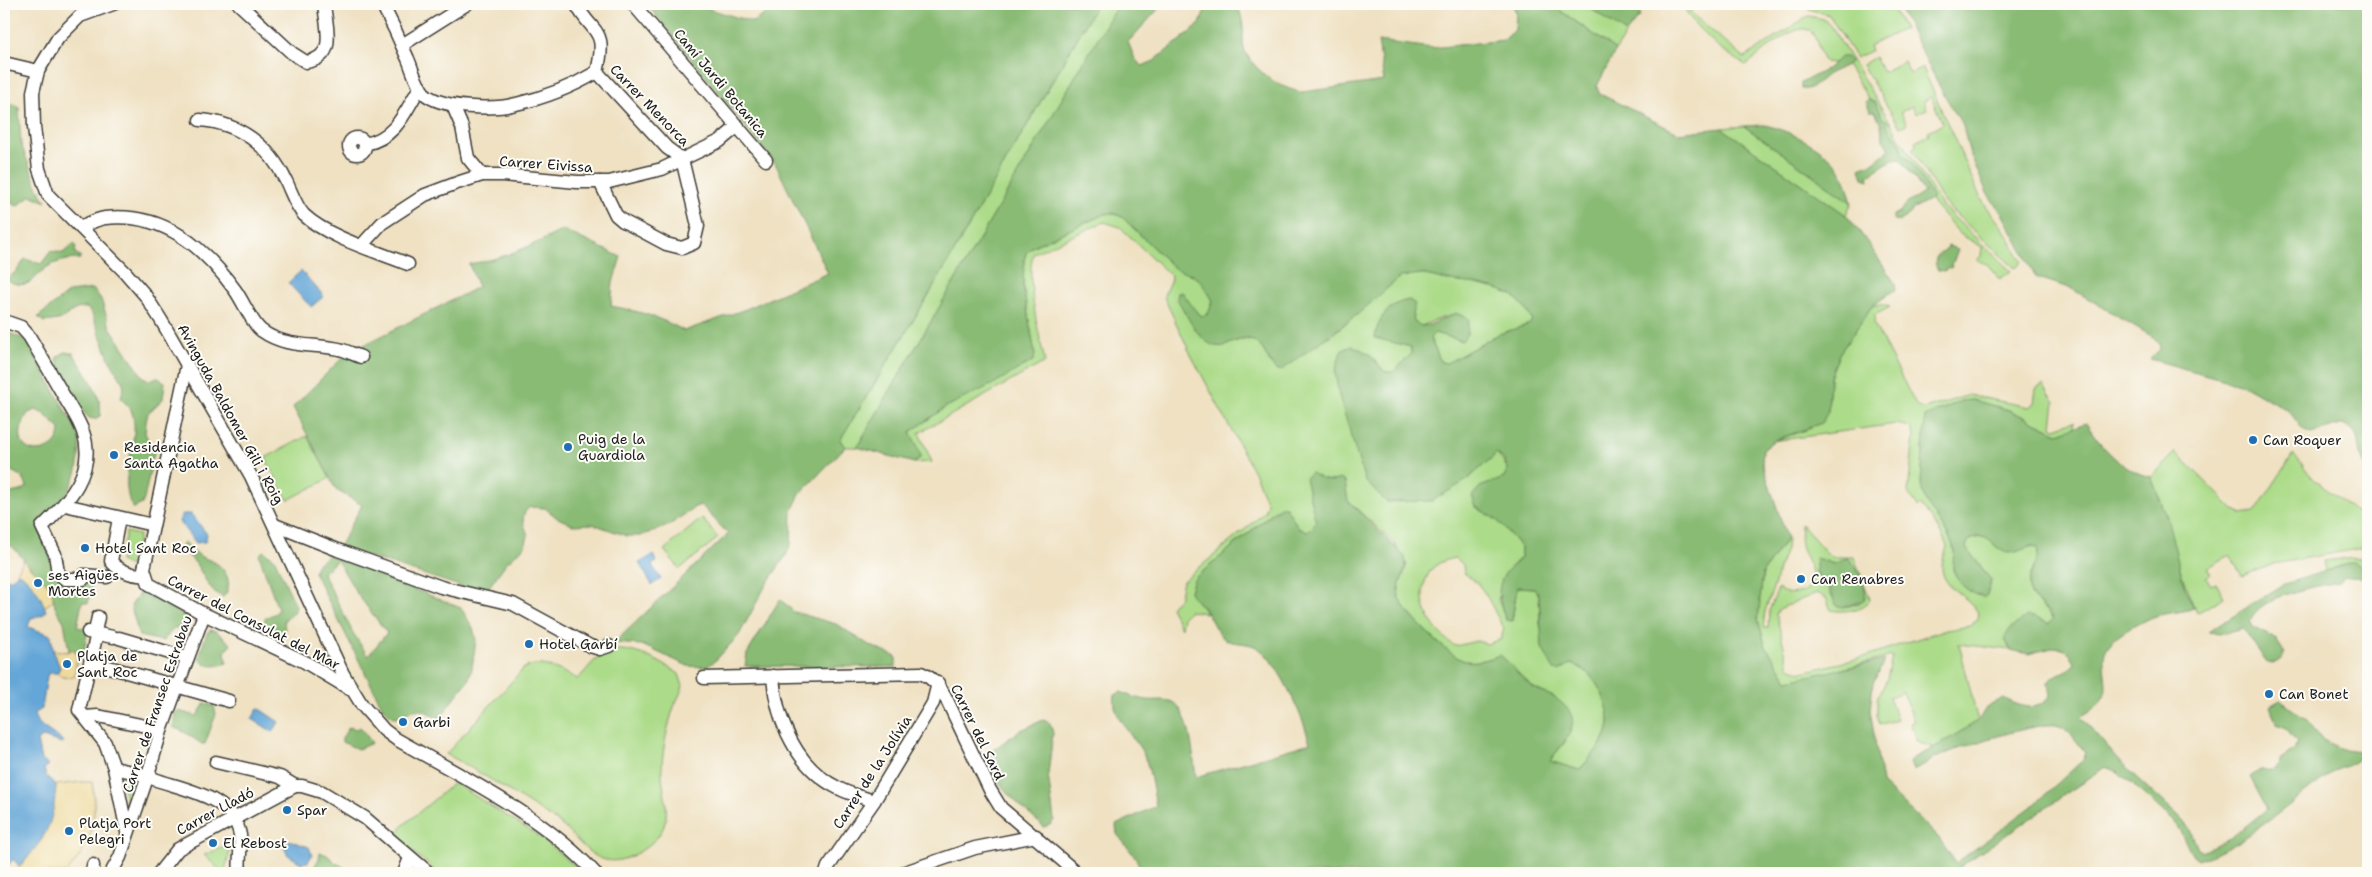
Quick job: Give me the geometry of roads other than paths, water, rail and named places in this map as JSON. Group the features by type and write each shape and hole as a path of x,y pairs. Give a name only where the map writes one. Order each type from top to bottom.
{"street":[{"name":"Avinguda Baldomer Gili i Roig","path":"113,4 80,16 58,38 38,71 33,92 34,127 43,184 48,195 125,272 145,295 251,476 340,668 354,692 373,718 396,739 506,803 549,832 582,858 595,873"},
{"path":"239,4 292,53 306,62 316,61 324,55 328,43 324,4"},
{"path":"382,4 420,87 425,93 439,102 453,106 514,105 578,83 597,72 600,57 600,39 596,29 583,16 576,4"},
{"path":"402,45 467,4"},
{"name":"Camí Jardi Botanica","path":"633,4 766,160"},
{"path":"4,63 38,71"},
{"name":"Carrer Menorca","path":"597,72 667,148 682,159"},
{"path":"365,144 378,142 391,133 420,87"},
{"path":"453,106 462,127 468,158 482,175"},
{"path":"200,120 214,121 239,128 264,147 281,170 302,214 317,225 361,246 408,264"},
{"name":"Carrer Eivissa","path":"361,246 382,223 425,195 482,175 610,182 662,169 720,141 738,126"},
{"path":"600,182 616,215 645,234 666,244 682,248 694,243 698,226 682,159"},
{"path":"80,227 104,218 139,219 166,226 192,242 221,272 244,303 260,330 293,345 343,350 361,357"},
{"path":"4,322 21,327 29,336 83,430 87,450 84,471 65,505 42,527 55,554 58,572 65,579 83,579 84,575 107,577"},
{"path":"119,518 111,561 116,567 138,576 144,575 187,365"},
{"path":"65,505 153,525"},
{"path":"275,526 441,587 513,604 590,646 600,649 609,646"},
{"name":"Carrer del Consulat del Mar","path":"144,575 148,584 155,588 204,614 305,662 354,692"},
{"name":"Carrer de Fransec Estrabau","path":"111,873 120,857 122,823 148,776 177,686 204,614"},
{"path":"122,823 114,768 105,743 80,709 91,662 95,627 116,637 187,658"},
{"path":"91,662 229,701"},
{"name":"Carrer del Sard","path":"704,678 921,672 938,683 990,790 1002,808 1077,873"},
{"path":"773,676 778,707 798,755 815,774 838,788 874,801"},
{"name":"Carrer de la Jolívia","path":"829,871 934,703 938,683"},
{"path":"80,709 98,716 155,728"},
{"path":"216,762 280,777 295,786 318,790 352,808 429,873"},
{"path":"114,768 148,776 216,800 234,820 240,838 240,873"},
{"name":"Carrer Lladó","path":"159,873 178,849 295,786"},
{"path":"902,873 975,848 1036,836"},
{"path":"404,873 410,858"}],"water":[{"path":"301,271 324,296 311,307 288,283"},
{"path":"184,514 191,514 207,534 205,542 196,543 179,522"},
{"path":"653,555 657,562 652,565 661,579 652,585 639,563"},
{"path":"17,573 27,579 35,589 46,611 43,615 31,618 28,627 51,635 53,650 60,668 57,673 49,673 47,676 42,709 34,714 35,718 42,726 64,742 61,743 43,737 37,740 41,760 49,765 44,769 46,776 56,785 51,820 36,848 19,866 13,859 8,866 4,866 4,733 7,730 4,727 4,579 12,579"},
{"path":"258,708 279,722 273,732 252,719"},
{"path":"289,840 309,847 312,855 308,862 301,863 288,855 283,846"}],"place":[{"name":"Can Roquer","path":"2253,440"},
{"name":"Puig de la Guardiola","path":"568,447"},
{"name":"Residencia Santa Agatha","path":"114,455"},
{"name":"Hotel Sant Roc","path":"85,548"},
{"name":"Can Renabres","path":"1801,579"},
{"name":"ses Aigües Mortes","path":"38,583"},
{"name":"Hotel Garbí","path":"529,644"},
{"name":"Platja de Sant Roc","path":"67,664"},
{"name":"Can Bonet","path":"2269,694"},
{"name":"Garbi","path":"403,722"},
{"name":"Spar","path":"287,810"},
{"name":"Platja Port Pelegri","path":"69,831"},
{"name":"El Rebost","path":"213,843"}]}
